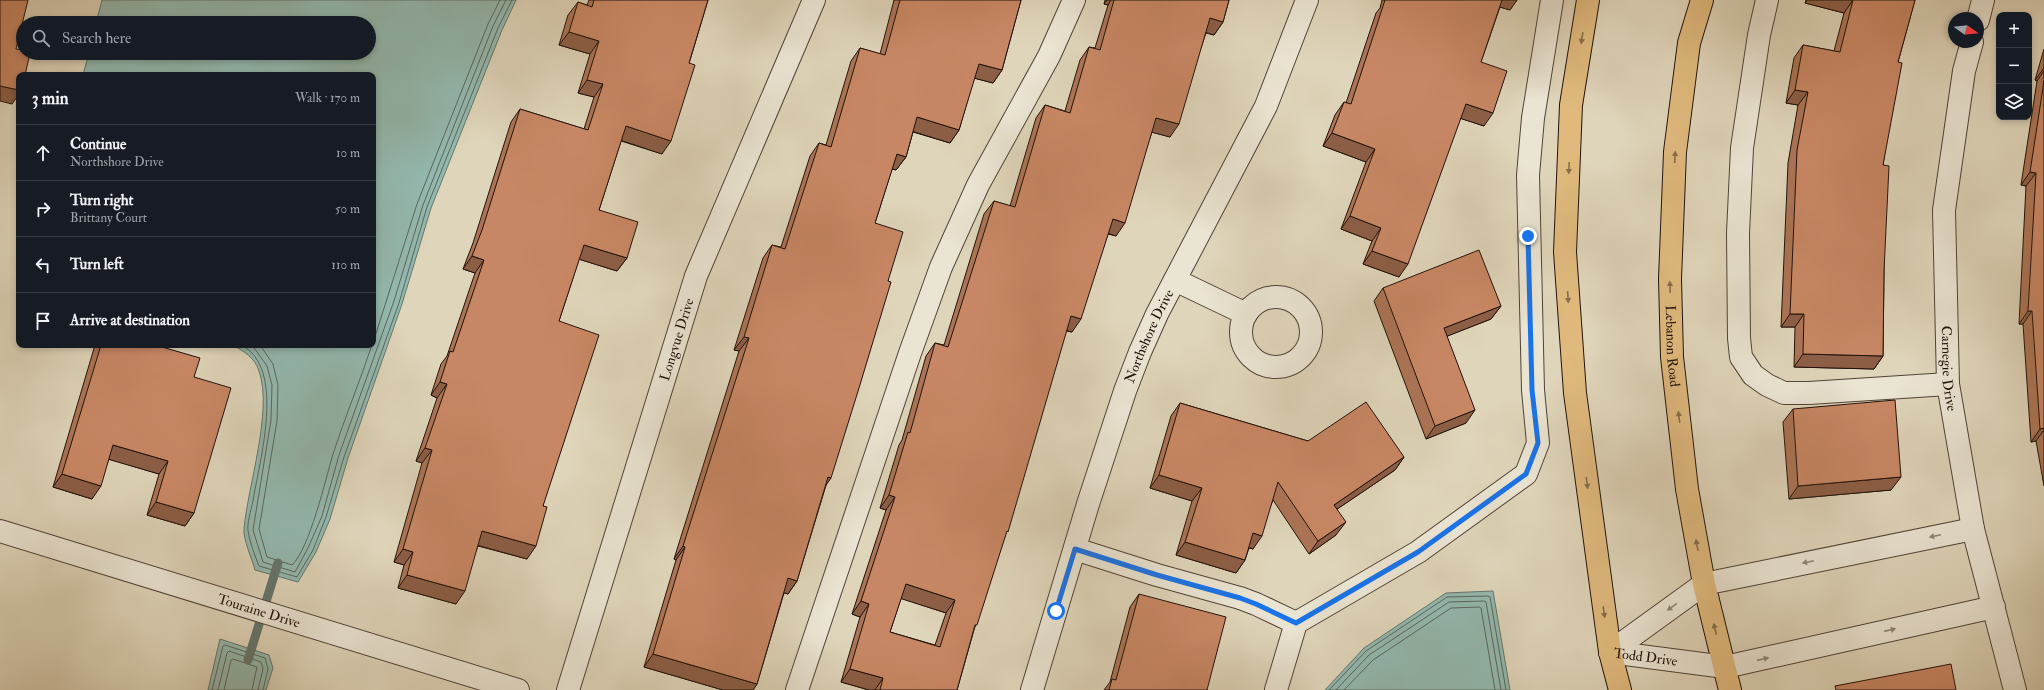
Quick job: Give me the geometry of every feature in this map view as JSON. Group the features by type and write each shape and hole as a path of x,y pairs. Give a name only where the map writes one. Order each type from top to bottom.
{"main road":[{"path":"1588,0 1571,104 1565,252 1575,393 1610,652 1620,690"},
{"name":"Lebanon Road","path":"1702,0 1689,43 1675,152 1670,279 1672,357 1687,489 1704,584 1730,690"}],"street":[{"name":"Longvue Drive","path":"568,690 696,276 814,0"},
{"path":"797,690 910,353 941,267 978,185 1049,56 1074,0"},
{"name":"Northshore Drive","path":"1032,690 1125,391 1157,314 1266,106 1307,0"},
{"path":"1276,690 1296,623 1418,552 1526,474 1533,461 1538,443 1532,390 1528,175 1533,118 1552,0"},
{"path":"1767,0 1759,35 1742,148 1738,233 1739,338 1741,357 1753,375 1767,385 1784,393 1816,393 1948,384"},
{"path":"1980,12 1983,0"},
{"name":"Carnegie Drive","path":"1970,48 1964,71 1944,210 1948,384 1973,529 2015,690"},
{"path":"1175,280 1246,314"},
{"name":"Todd Drive","path":"1610,652 1704,584 1973,529"},
{"name":"Touraine Drive","path":"0,531 518,690"},
{"path":"1075,549 1157,575 1240,598 1296,623"},
{"name":"Todd Drive","path":"1610,652 1725,667 1994,607"}],"water":[{"path":"102,0 516,0 502,30 431,208 402,304 348,458 330,519 316,552 298,582 255,570 246,543 244,529 261,427 263,387 255,362 245,352 238,348 376,348 376,72 84,72 87,60 376,60 376,16 98,16"},
{"path":"1493,591 1510,690 1325,690 1364,648 1446,593"},
{"path":"220,639 269,655 273,668 266,690 208,690"}],"building":[{"path":"0,0 28,0 24,16 16,16 16,60 28,60 26,72 16,72 16,89 0,86"},
{"path":"594,0 708,0 689,63 695,65 671,141 626,126 599,210 638,222 627,258 584,245 559,321 599,335 543,506 547,507 536,546 482,531 465,591 407,575 413,552 403,549 432,450 425,448 447,384 440,382 450,351 453,352 484,260 472,256 482,230 520,109 588,130 603,84 587,80 599,41 569,32 578,2 592,7"},
{"path":"900,0 1021,0 1002,70 979,64 959,130 917,117 906,157 897,154 875,223 903,232 888,281 891,282 831,478 828,477 797,581 788,578 757,684 653,654 685,547 683,546 749,338 744,337 772,245 785,249 819,143 831,147 860,48 885,55"},
{"path":"1114,0 1229,0 1223,22 1210,18 1179,124 1156,118 1125,223 1113,219 1081,319 1071,316 1008,532 1007,531 977,625 975,625 957,690 880,690 883,678 850,669 869,604 861,601 895,497 889,495 908,432 910,433 935,343 948,347 994,201 1015,207 1045,105 1070,113 1089,47 1100,50","holes":["906,584 955,600 940,647 890,632"]},
{"path":"1385,0 1502,0 1481,62 1507,71 1493,113 1466,104 1408,264 1372,251 1381,228 1350,216 1375,149 1332,133 1344,102 1351,104"},
{"path":"1853,0 1915,0 1898,62 1902,63 1883,165 1889,166 1884,271 1883,356 1803,354 1804,314 1790,314 1797,150 1808,92 1795,90 1803,45 1840,52"},
{"path":"2044,81 2044,428 2040,429 2032,311 2028,311 2036,173 2030,172"},
{"path":"1479,250 1501,306 1444,328 1475,410 1435,426 1383,288"},
{"path":"100,348 165,348 200,358 194,377 231,388 194,513 156,502 168,461 113,445 101,486 62,474"},
{"path":"1895,400 1901,477 1798,486 1793,409"},
{"path":"1366,402 1404,457 1334,505 1346,522 1318,541 1278,482 1262,536 1253,533 1245,560 1185,542 1202,488 1159,475 1180,403 1308,441"},
{"path":"1139,594 1226,617 1207,690 1109,690 1112,679 1116,680"},
{"path":"1951,664 1956,690 1836,690 1835,686"}],"waterway":[{"path":"248,660 278,563"}],"route":[{"path":"1056,611 1075,549 1157,575 1240,598 1296,623 1418,552 1526,474 1533,461 1538,443 1532,390 1528,236"}]}
